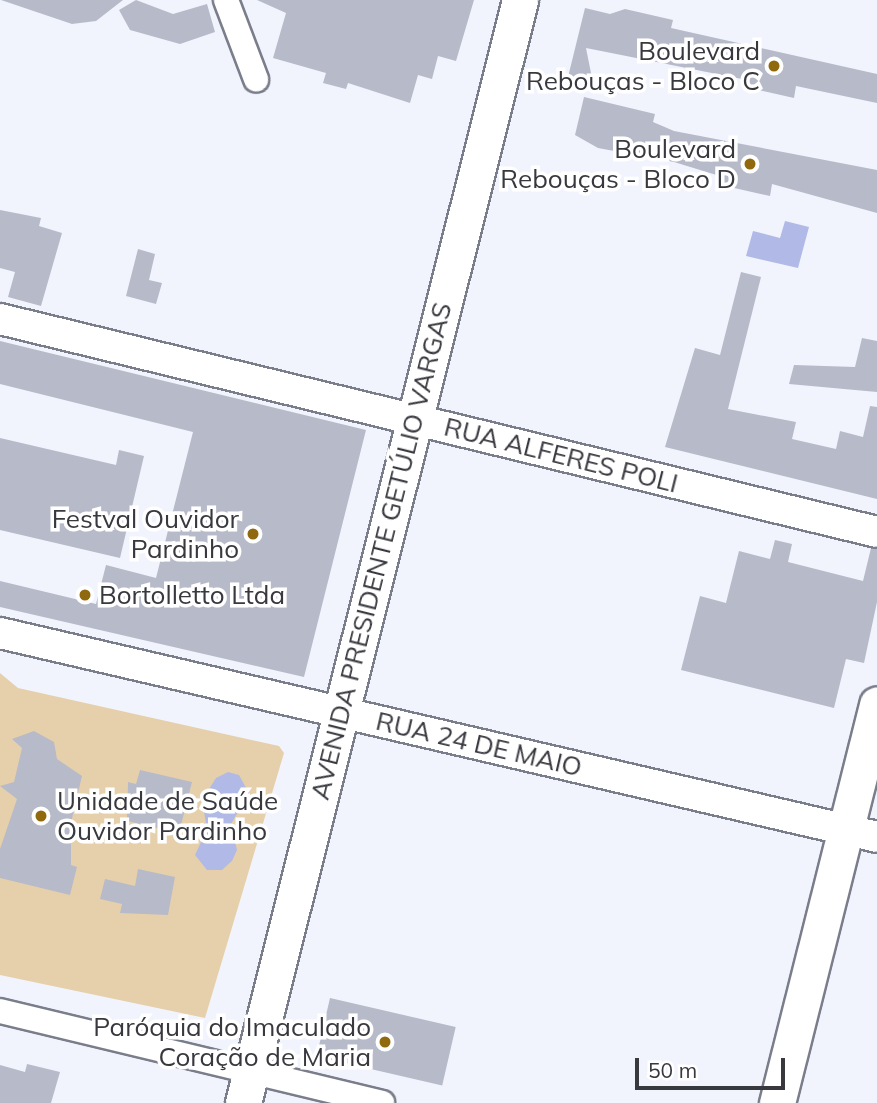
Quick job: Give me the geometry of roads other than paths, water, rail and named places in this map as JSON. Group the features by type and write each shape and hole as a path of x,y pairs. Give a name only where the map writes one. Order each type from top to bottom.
{"main road":[{"name":"AVENIDA PRESIDENTE GETÚLIO VARGAS","path":"247,1087 520,0"},
{"path":"777,1103 861,833 877,704"}],"street":[{"path":"226,0 256,79"},
{"name":"RUA ALFERES POLI","path":"0,319 877,532"},
{"name":"RUA 24 DE MAIO","path":"0,633 861,833"},
{"path":"0,1011 247,1087 382,1103"}],"water":[{"path":"785,221 809,227 798,268 746,256 753,231 780,238"},
{"path":"228,772 239,775 249,793 231,824 237,850 232,861 222,870 207,870 195,855 207,829 202,800 216,778"}],"place":[{"name":"Boulevard Rebouças - Bloco C","path":"774,66"},
{"name":"Boulevard Rebouças - Bloco D","path":"750,164"},
{"name":"Festval Ouvidor Pardinho","path":"253,534"},
{"name":"Bortolletto Ltda","path":"85,595"},
{"name":"Unidade de Saúde Ouvidor Pardinho","path":"41,816"},
{"name":"Paróquia do Imaculado Coração de Maria","path":"385,1042"}]}
